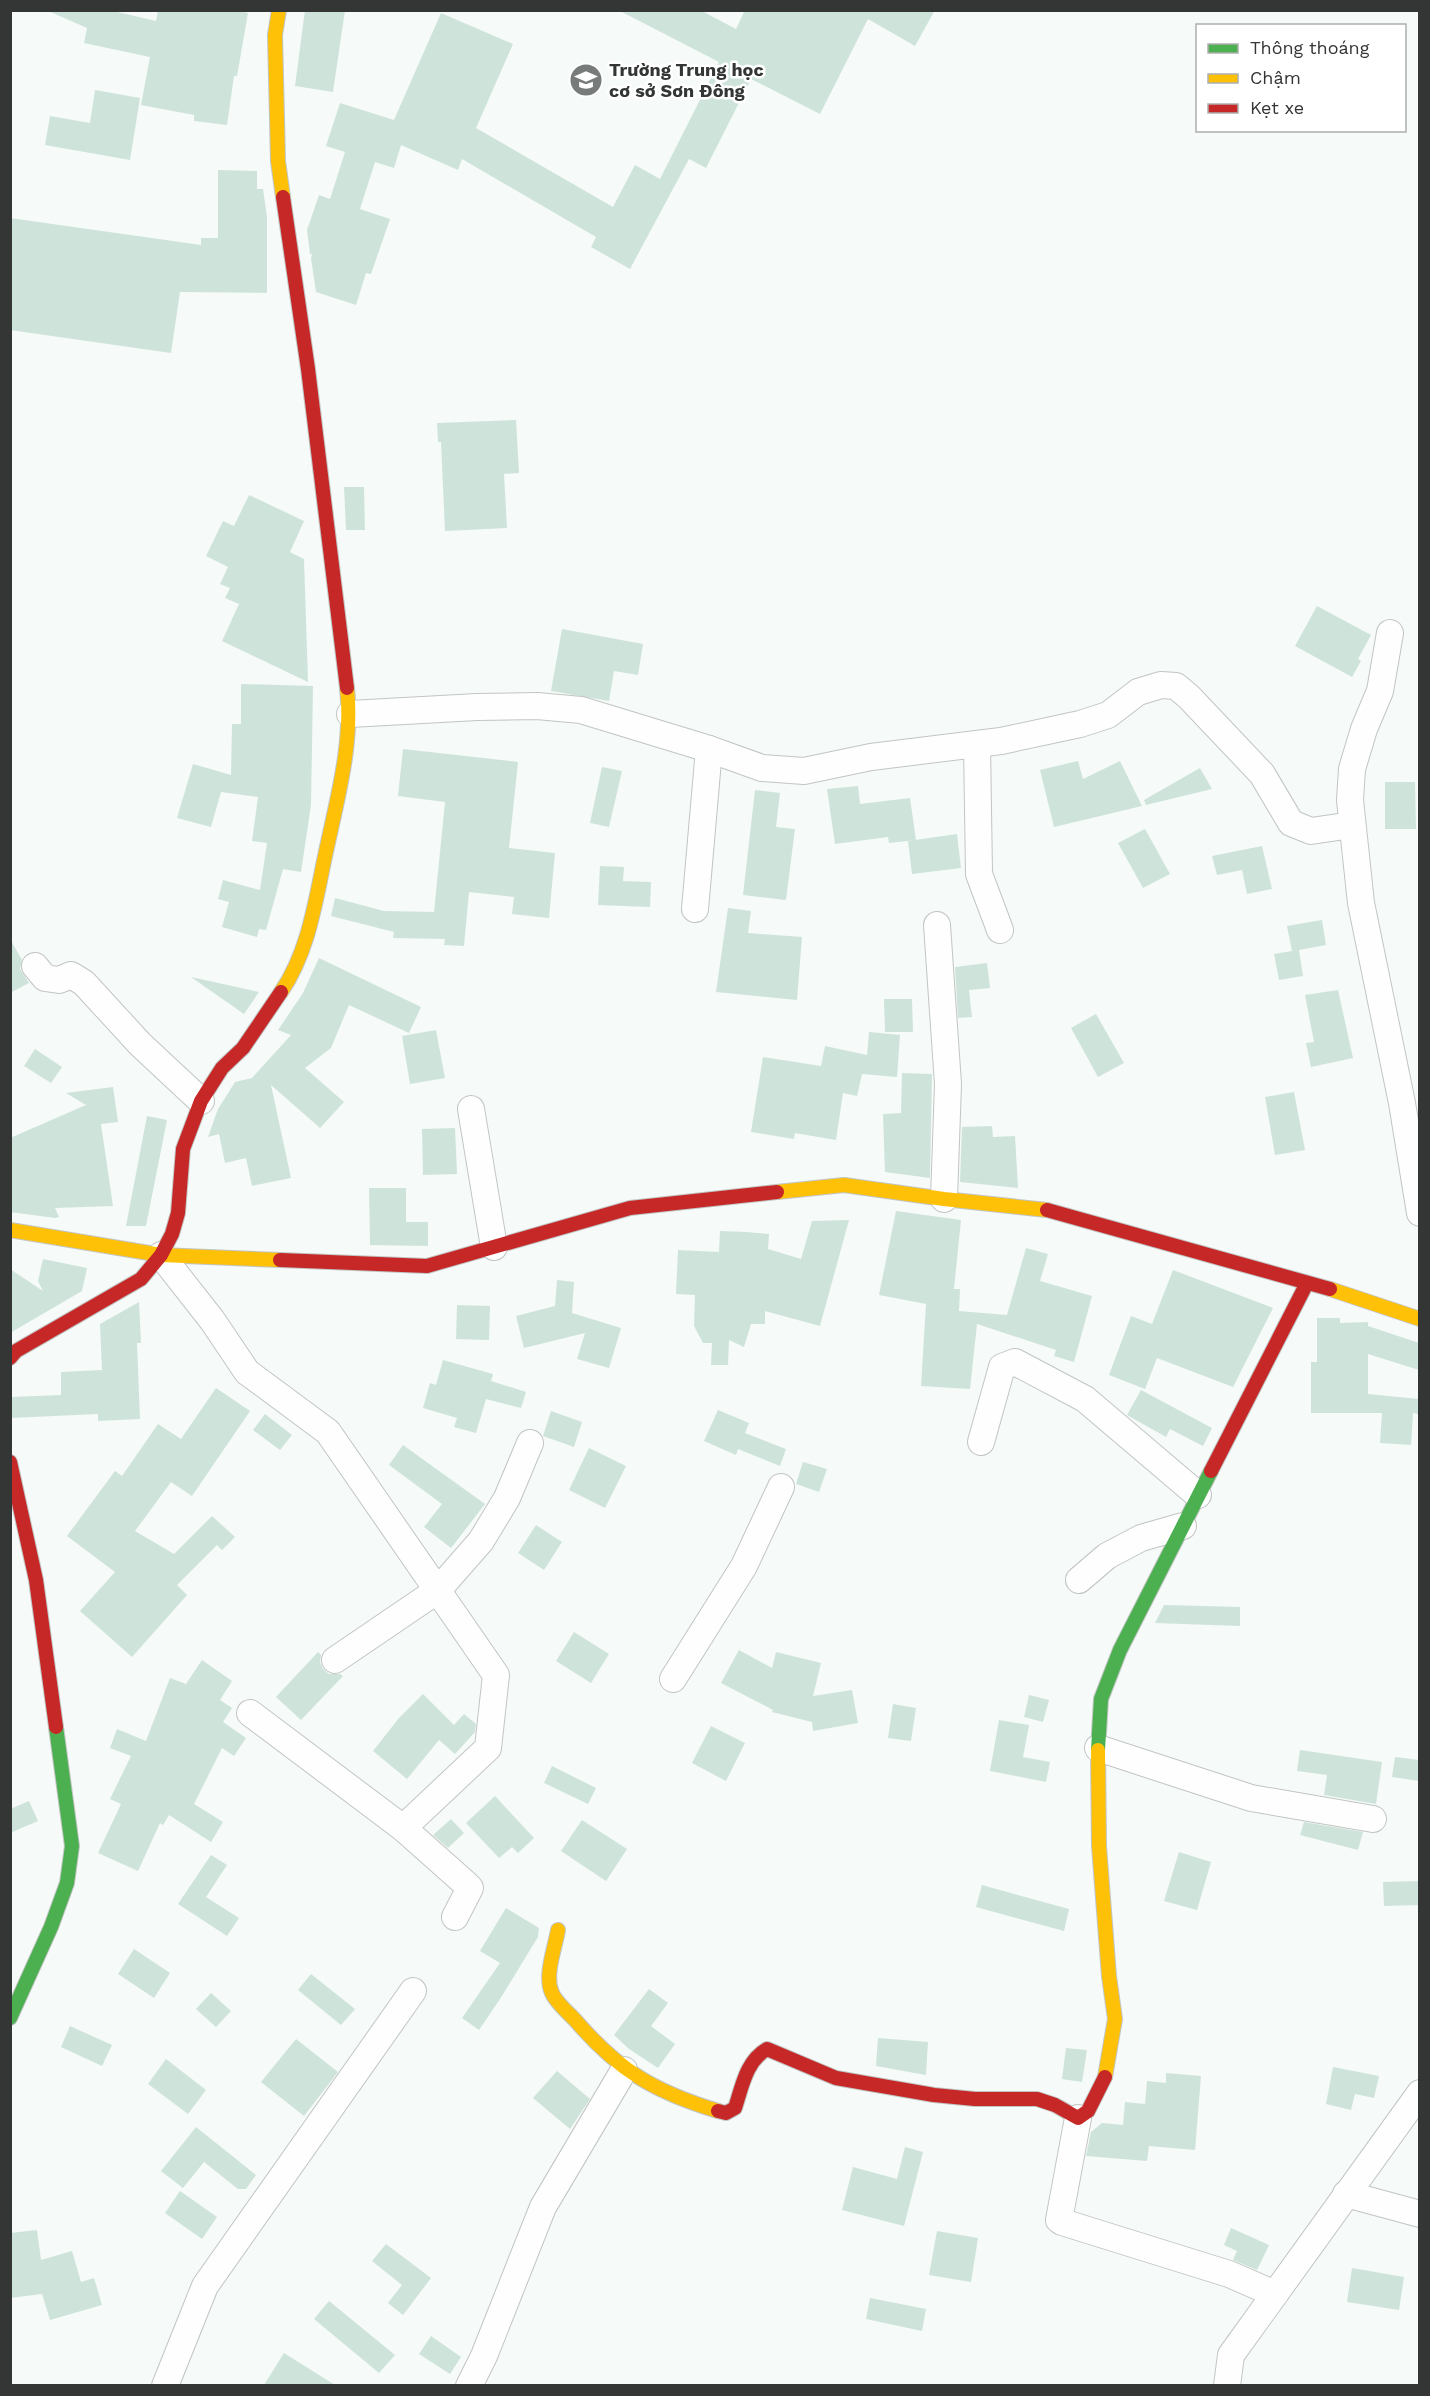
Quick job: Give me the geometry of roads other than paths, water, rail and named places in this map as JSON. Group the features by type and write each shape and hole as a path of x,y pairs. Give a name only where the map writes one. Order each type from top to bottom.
{"street":[{"path":"10,1358 16,1351 141,1279 161,1255 172,1234 178,1213 183,1149 201,1101 222,1068 243,1047 288,982 308,935 341,780 350,714 308,369 278,162 275,35 279,10"},
{"path":"1390,633 1380,691 1364,729 1352,769 1350,800 1361,903 1402,1103 1419,1214"},
{"path":"350,714 477,707 537,706 581,710 673,740 709,749 762,768 804,771 871,758 977,744 1080,724 1108,715 1138,692 1161,685 1176,686 1262,774 1291,823 1311,831 1352,825"},
{"path":"977,744 979,874 1000,930"},
{"path":"695,909 709,749"},
{"path":"937,925 948,1084 944,1199"},
{"path":"34,966 45,978 59,980 71,975 84,983 140,1044 201,1101"},
{"path":"471,1109 494,1247"},
{"path":"10,1230 161,1255 428,1266 630,1208 844,1185 944,1199 1044,1209 1307,1283 1419,1319"},
{"path":"161,1255 212,1320 248,1372 328,1432 496,1675 488,1748 403,1828"},
{"path":"1275,2294 1229,2274 1059,2220 1078,2118 1088,2111 1106,2076 1115,2019 1109,1976 1099,1846 1098,1748 1101,1699 1120,1650 1307,1283"},
{"path":"981,1442 1002,1367 1015,1362 1085,1399 1198,1495"},
{"path":"335,1660 438,1590 481,1541 507,1498 530,1443"},
{"path":"10,1462 36,1580 72,1846 67,1883 51,1927 10,2018"},
{"path":"673,1679 744,1566 781,1487"},
{"path":"1079,1580 1107,1556 1141,1538 1183,1526"},
{"path":"250,1713 403,1828 470,1888 455,1917"},
{"path":"1098,1748 1251,1798 1373,1819"},
{"path":"558,1930 549,1980 552,1994 624,2070 640,2080 726,2113 735,2108 753,2060 759,2052 767,2049 836,2078 934,2096 975,2099 1037,2099 1055,2105 1078,2118"},
{"path":"165,2385 205,2286 412,1991"},
{"path":"469,2385 484,2356 543,2207 624,2070"},
{"path":"1227,2385 1231,2355 1419,2093"},
{"path":"1346,2194 1419,2214"}],"place":[{"name":"Trường Trung học cơ sở Sơn Đông","path":"586,80"}]}
